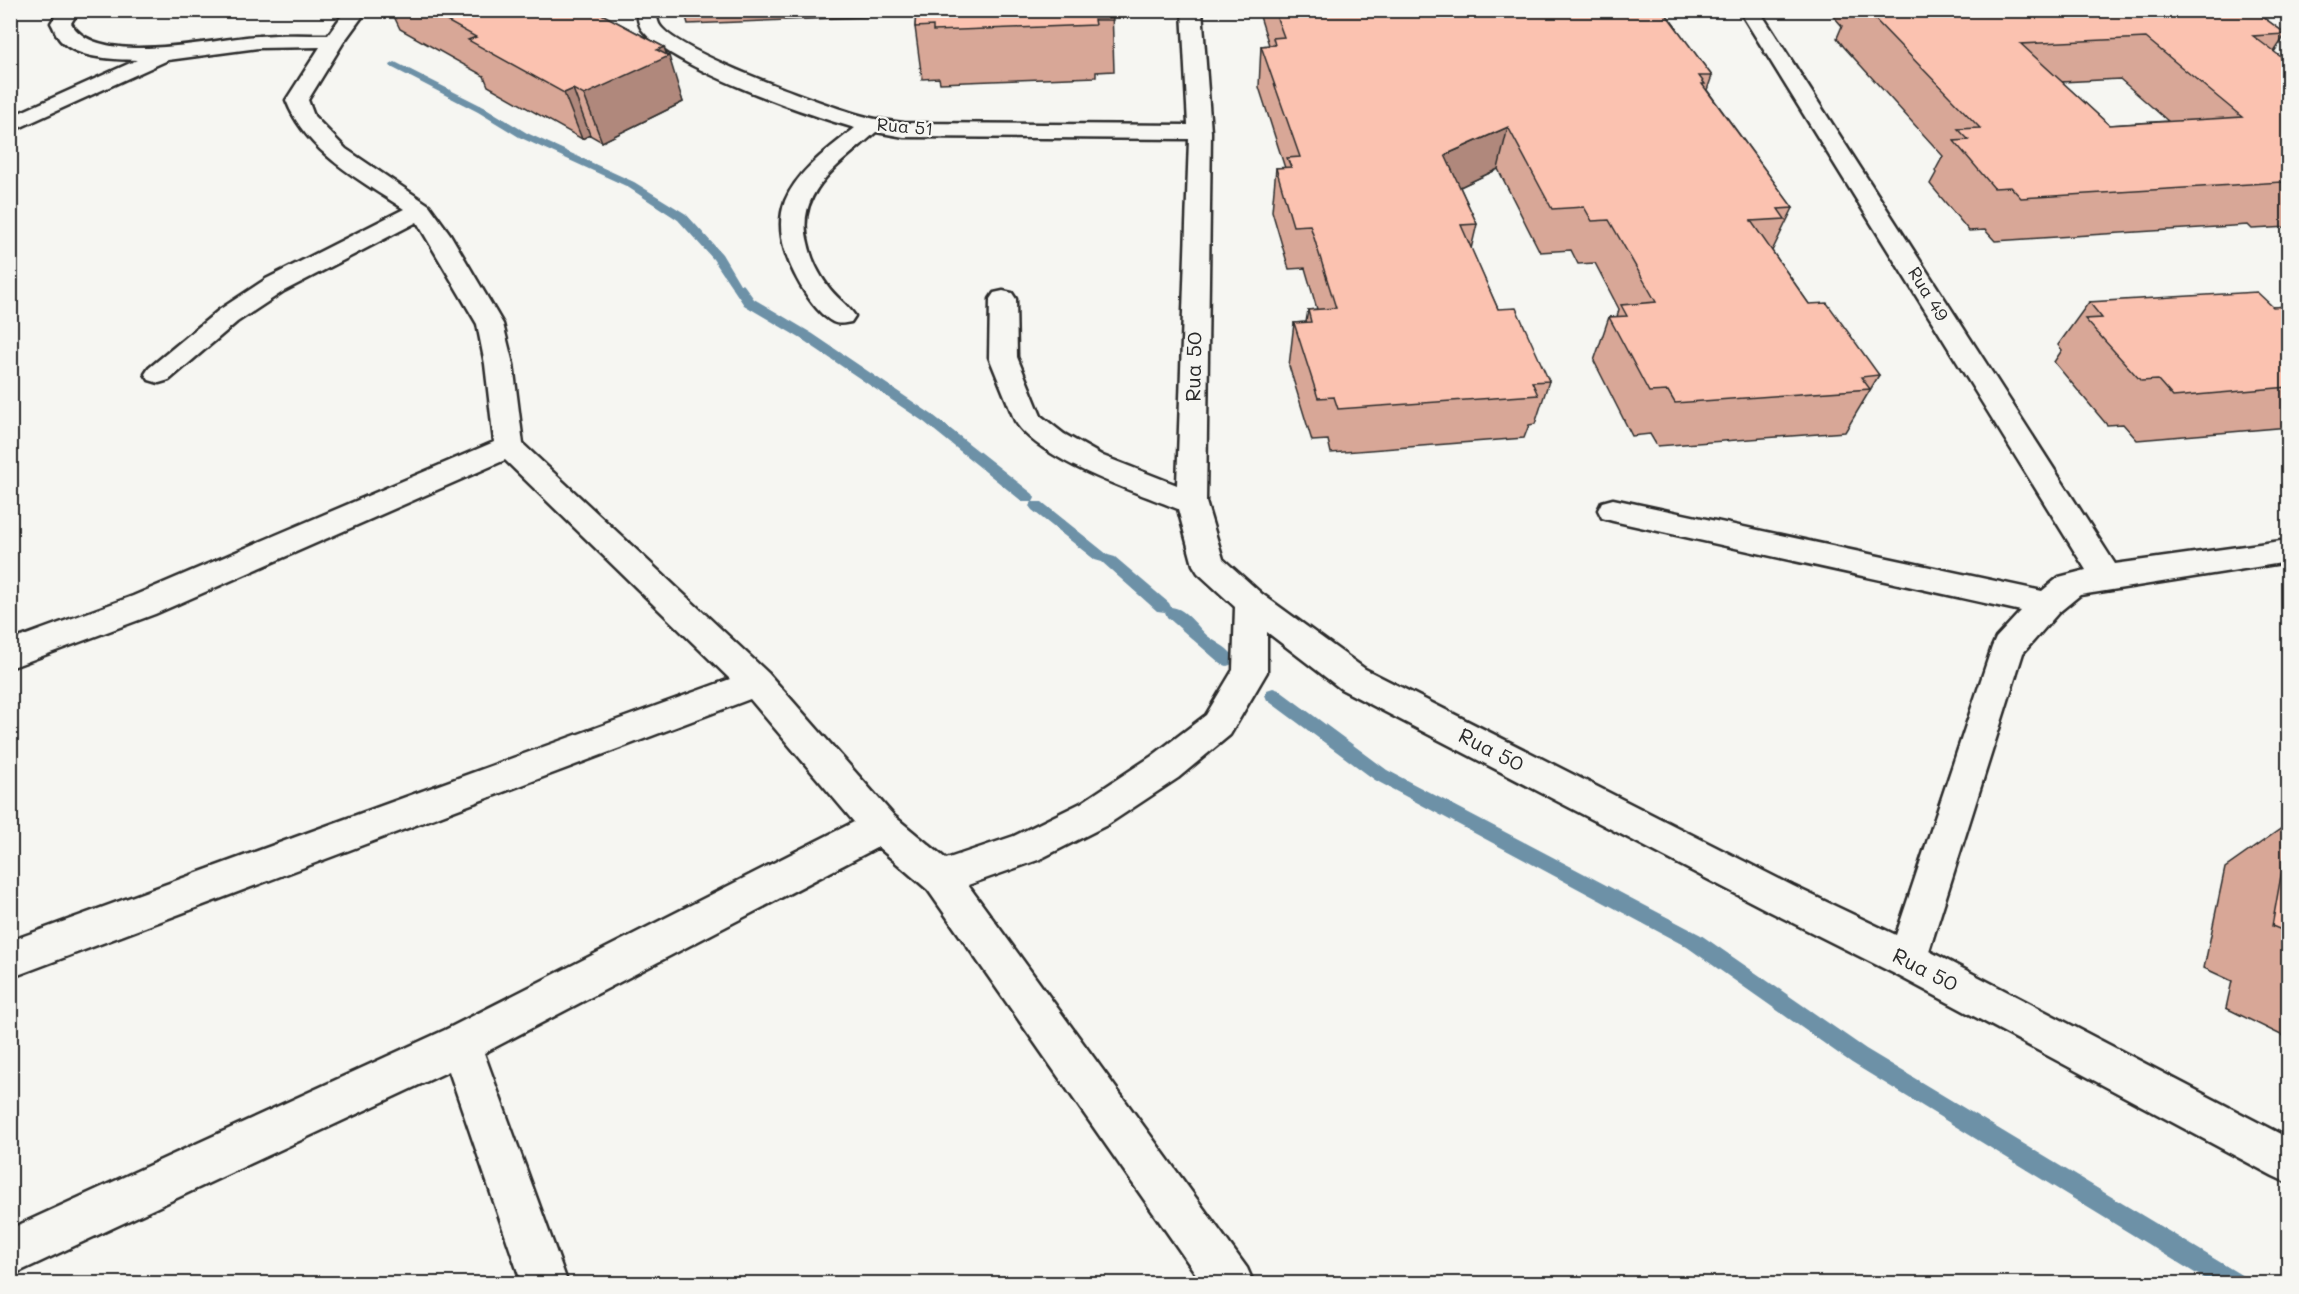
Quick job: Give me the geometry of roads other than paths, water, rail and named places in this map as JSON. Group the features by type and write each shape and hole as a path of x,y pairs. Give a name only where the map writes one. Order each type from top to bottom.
{"street":[{"path":"69,10 61,24 68,36 80,45 111,52 167,54 258,42 333,41"},
{"path":"357,10 333,41 297,100 304,118 338,154 421,210 438,234 490,324 499,364 509,447 756,683 881,827 941,878 1230,1284"},
{"name":"Rua 51","path":"646,10 651,28 662,39 716,68 811,107 871,124 904,130 1200,132"},
{"name":"Rua 50","path":"1192,10 1200,132 1191,502 1209,565 1251,603 1353,679 1780,898 1907,960 2289,1161"},
{"name":"Rua 49","path":"1749,10 2107,577"},
{"path":"10,125 167,54"},
{"path":"842,316 815,288 801,260 794,237 792,213 804,188 871,124"},
{"path":"159,374 228,316 275,285 421,210"},
{"path":"1003,299 1004,357 1029,421 1054,441 1092,463 1191,502"},
{"path":"10,655 144,605 509,447"},
{"path":"1613,510 2048,604"},
{"path":"1907,960 2008,647 2048,604 2070,585 2107,577 2289,551"},
{"path":"941,878 1024,848 1094,814 1165,767 1218,725 1250,672 1251,603"},
{"path":"10,960 756,683"},
{"path":"10,1253 460,1044 881,827"},
{"path":"460,1044 545,1284"}],"waterway":[{"path":"395,65 482,110 523,135 630,184 682,217 718,257 735,283"},
{"path":"739,288 749,302 808,337 929,419 1028,498"},
{"path":"1037,506 1101,556"},
{"path":"1109,561 1163,607"},
{"path":"1173,613 1201,637"},
{"path":"1208,643 1227,659"},
{"path":"1273,695 1381,775 1694,941 1859,1056 2235,1284"}]}
